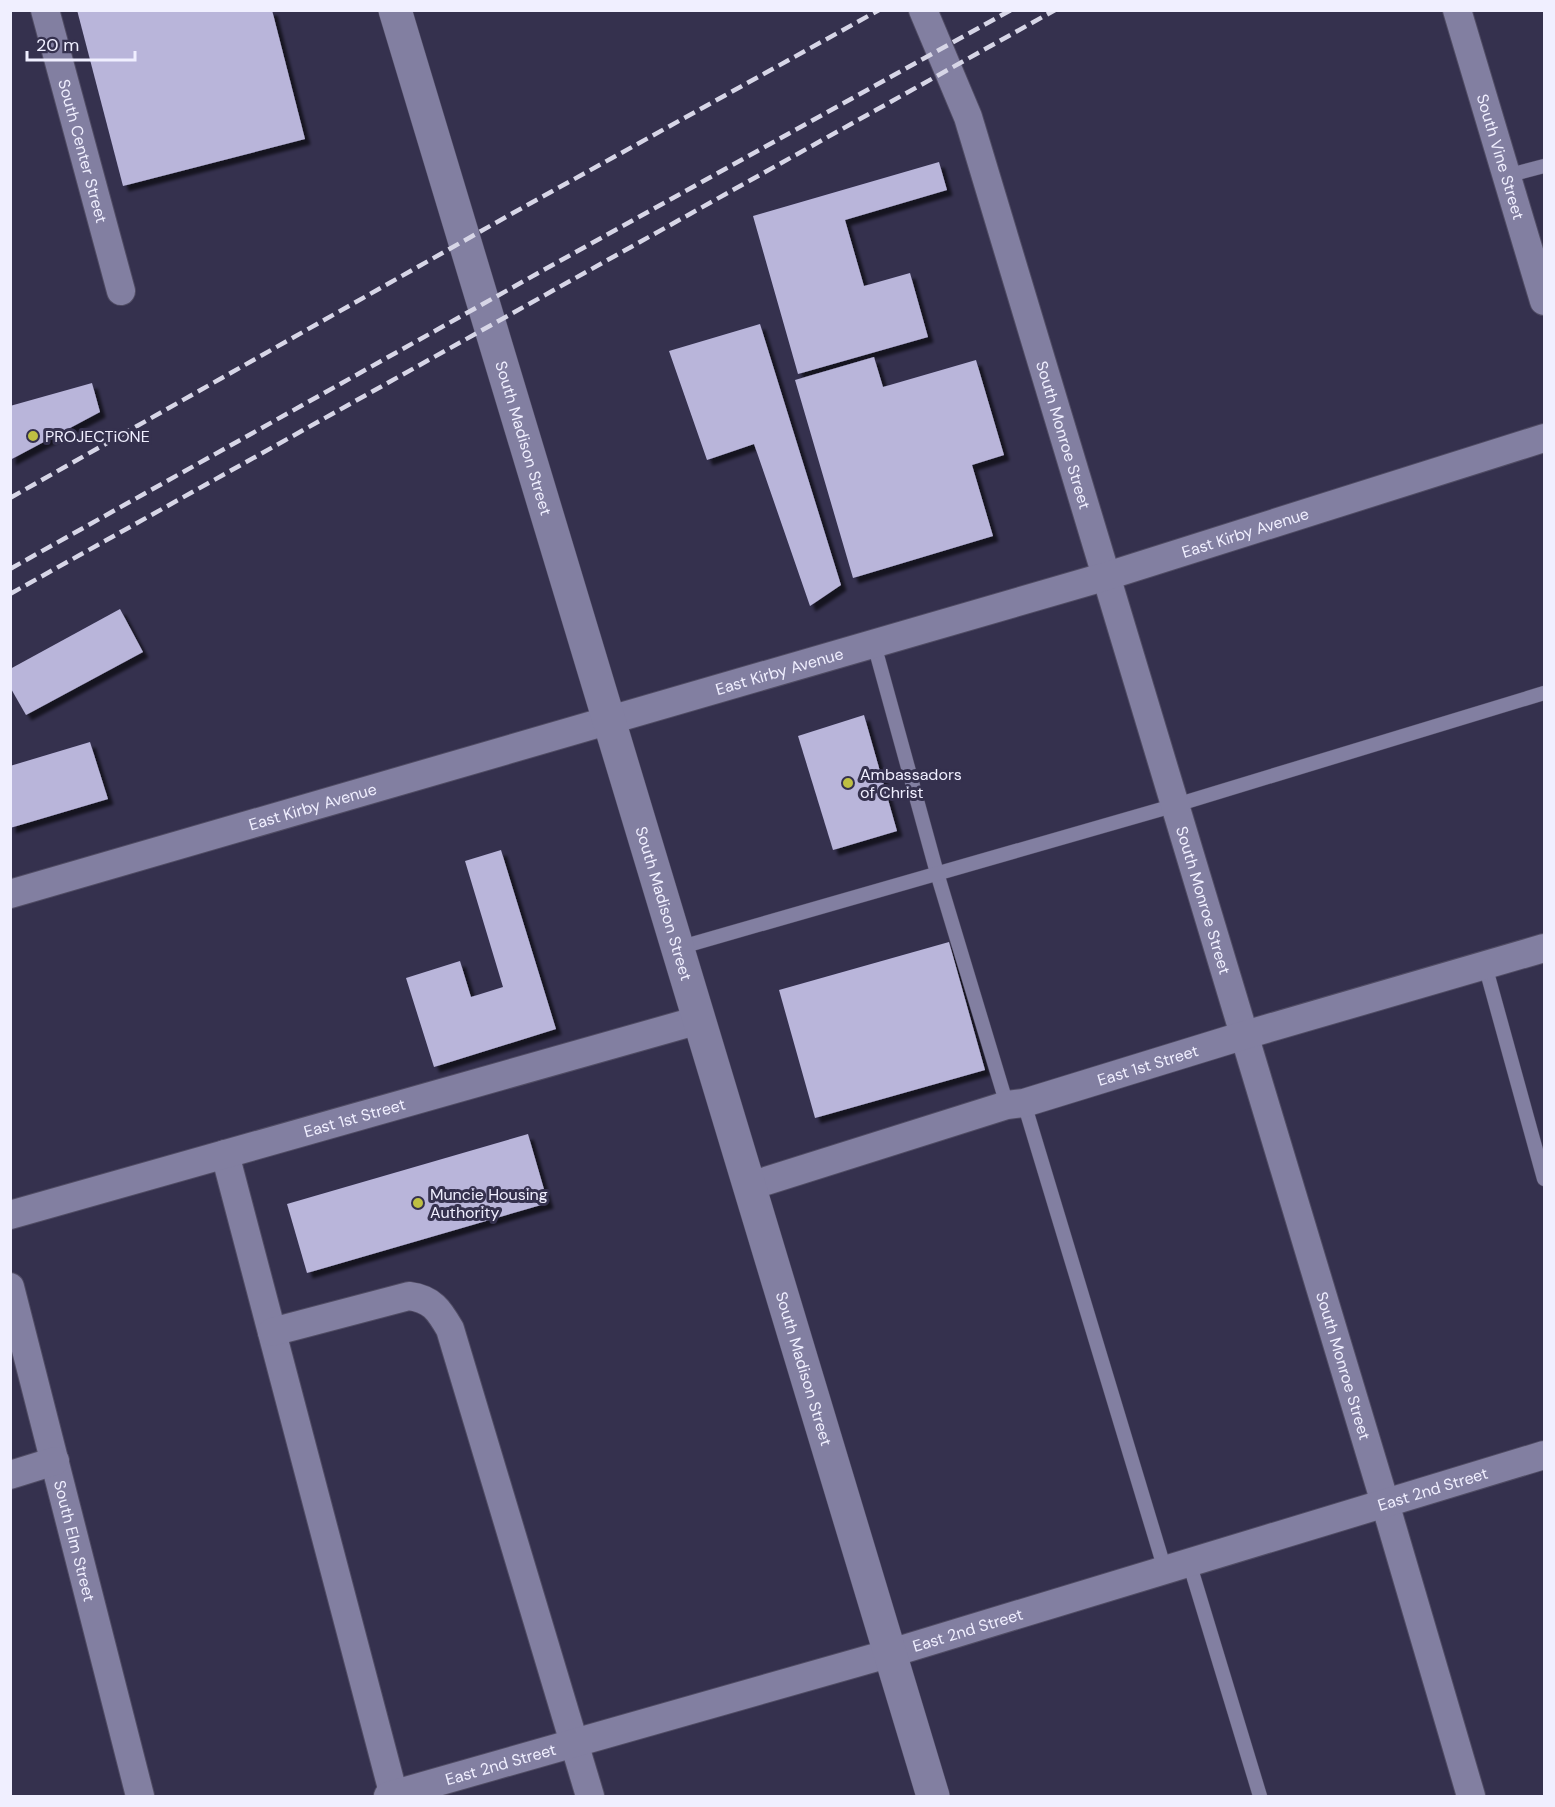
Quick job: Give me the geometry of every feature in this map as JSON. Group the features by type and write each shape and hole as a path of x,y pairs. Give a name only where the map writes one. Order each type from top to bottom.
{"main road":[{"name":"South Madison Street","path":"395,10 933,1797"}],"street":[{"name":"South Center Street","path":"45,10 121,291"},
{"name":"South Monroe Street","path":"923,10 968,117 1245,1035 1471,1797"},
{"name":"South Vine Street","path":"1457,10 1545,301"},
{"name":"East Kirby Avenue","path":"10,894 1107,576 1545,438"},
{"name":"East 1st Street","path":"750,1186 1245,1035 1545,948"},
{"name":"East 1st Street","path":"10,1215 699,1020"},
{"path":"225,1154 392,1796"},
{"name":"South Elm Street","path":"10,1287 140,1797"},
{"path":"272,1332 409,1296 423,1298 440,1311 450,1329 590,1797"},
{"name":"East 2nd Street","path":"392,1796 891,1653 1545,1455"},
{"path":"10,1475 55,1461"}],"lane":[{"path":"1506,176 1545,166"},
{"path":"873,644 937,873 1177,1566 1260,1797"},
{"path":"678,948 1176,805 1545,693"},
{"path":"1485,965 1545,1179"}],"building":[{"path":"77,10 272,10 305,139 123,186"},
{"path":"939,162 947,190 845,220 864,286 910,273 928,337 798,374 753,216"},
{"path":"760,324 841,585 810,606 754,444 707,460 669,351"},
{"path":"874,357 883,387 976,360 1004,455 972,465 993,536 853,578 795,380"},
{"name":"PROJECTiONE","path":"92,383 100,412 10,460 10,406"},
{"path":"120,609 143,652 26,715 10,687 10,669"},
{"name":"Ambassadors of Christ","path":"864,715 897,831 833,850 798,736"},
{"path":"90,742 108,799 10,828 10,766"},
{"path":"501,850 556,1029 434,1067 406,978 460,961 471,997 503,987 465,861"},
{"path":"949,942 985,1070 815,1118 779,990"},
{"name":"Muncie Housing Authority","path":"528,1134 548,1203 307,1273 287,1204"}],"railway":[{"path":"10,498 513,213 879,10"},
{"path":"10,569 1011,10"},
{"path":"10,594 1055,10"}],"place":[{"name":"PROJECTiONE","path":"33,436"},
{"name":"Ambassadors of Christ","path":"848,783"},
{"name":"Muncie Housing Authority","path":"418,1203"}]}
